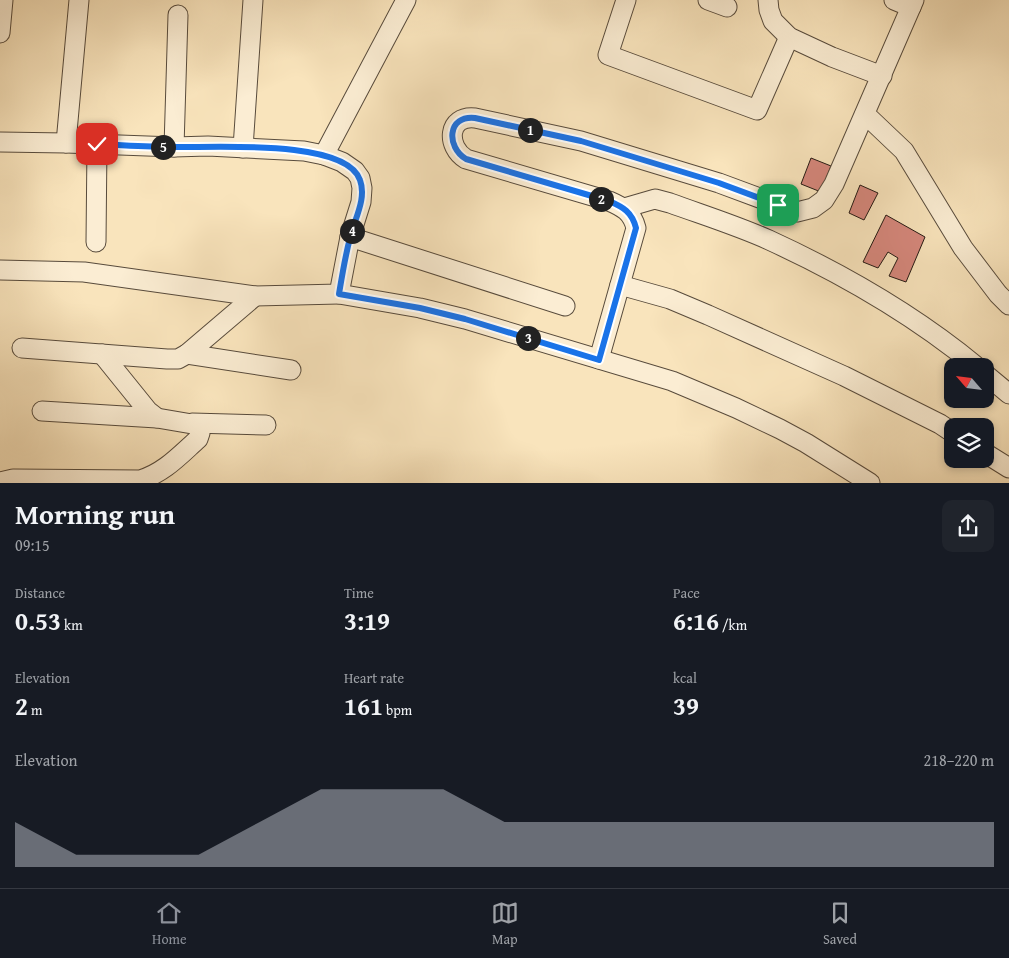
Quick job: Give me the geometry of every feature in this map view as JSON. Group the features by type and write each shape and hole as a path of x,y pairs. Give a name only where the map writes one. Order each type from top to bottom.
{"street":[{"path":"0,33 3,0"},
{"path":"66,143 79,0"},
{"path":"243,148 253,0"},
{"path":"324,155 406,0"},
{"path":"626,0 608,56 757,110 789,37"},
{"path":"708,0 727,7"},
{"path":"768,0 769,10 774,21 789,37 832,57 882,76"},
{"path":"599,360 636,228 633,218 624,208 585,193 466,159 453,146 453,129 462,119 467,117 581,141 719,183 797,212 813,208 824,200 834,184 882,76 906,2"},
{"path":"174,147 178,15"},
{"path":"865,114 904,150 963,248 998,294 1009,304"},
{"path":"0,142 174,147 208,146 304,151 324,155 342,162 360,178 362,188 361,202 350,238 339,294"},
{"path":"96,242 97,144"},
{"path":"624,208 654,199 670,203 768,240 836,274 910,316 965,358"},
{"path":"350,238 565,306"},
{"path":"0,270 84,272 255,296 339,294 420,308 465,319 672,381 736,408 806,443 870,483"},
{"path":"0,277 22,270"},
{"path":"620,285 670,299 708,315 844,376 944,427"},
{"path":"22,348 178,359 187,354 255,296"},
{"path":"102,354 148,411 157,418"},
{"path":"187,354 291,370"},
{"path":"994,382 1009,394"},
{"path":"42,411 157,418 192,423 266,425"},
{"path":"0,482 13,479 140,480 151,477 163,470 198,439 200,429 198,425 192,423"},
{"path":"994,459 1009,468"}],"building":[{"path":"811,158 831,166 821,192 801,184"},
{"path":"860,185 878,193 864,220 849,213"},
{"path":"886,215 925,237 906,282 889,276 898,258 888,252 878,268 863,262"}],"route":[{"path":"97,144 174,147 208,146 304,151 324,155 342,162 360,178 362,188 361,202 350,238 339,294 420,308 465,319 599,360 636,228 633,218 624,208 609,201 466,159 453,146 453,129 458,122 467,117 475,118 581,141 719,183 778,205"}]}
